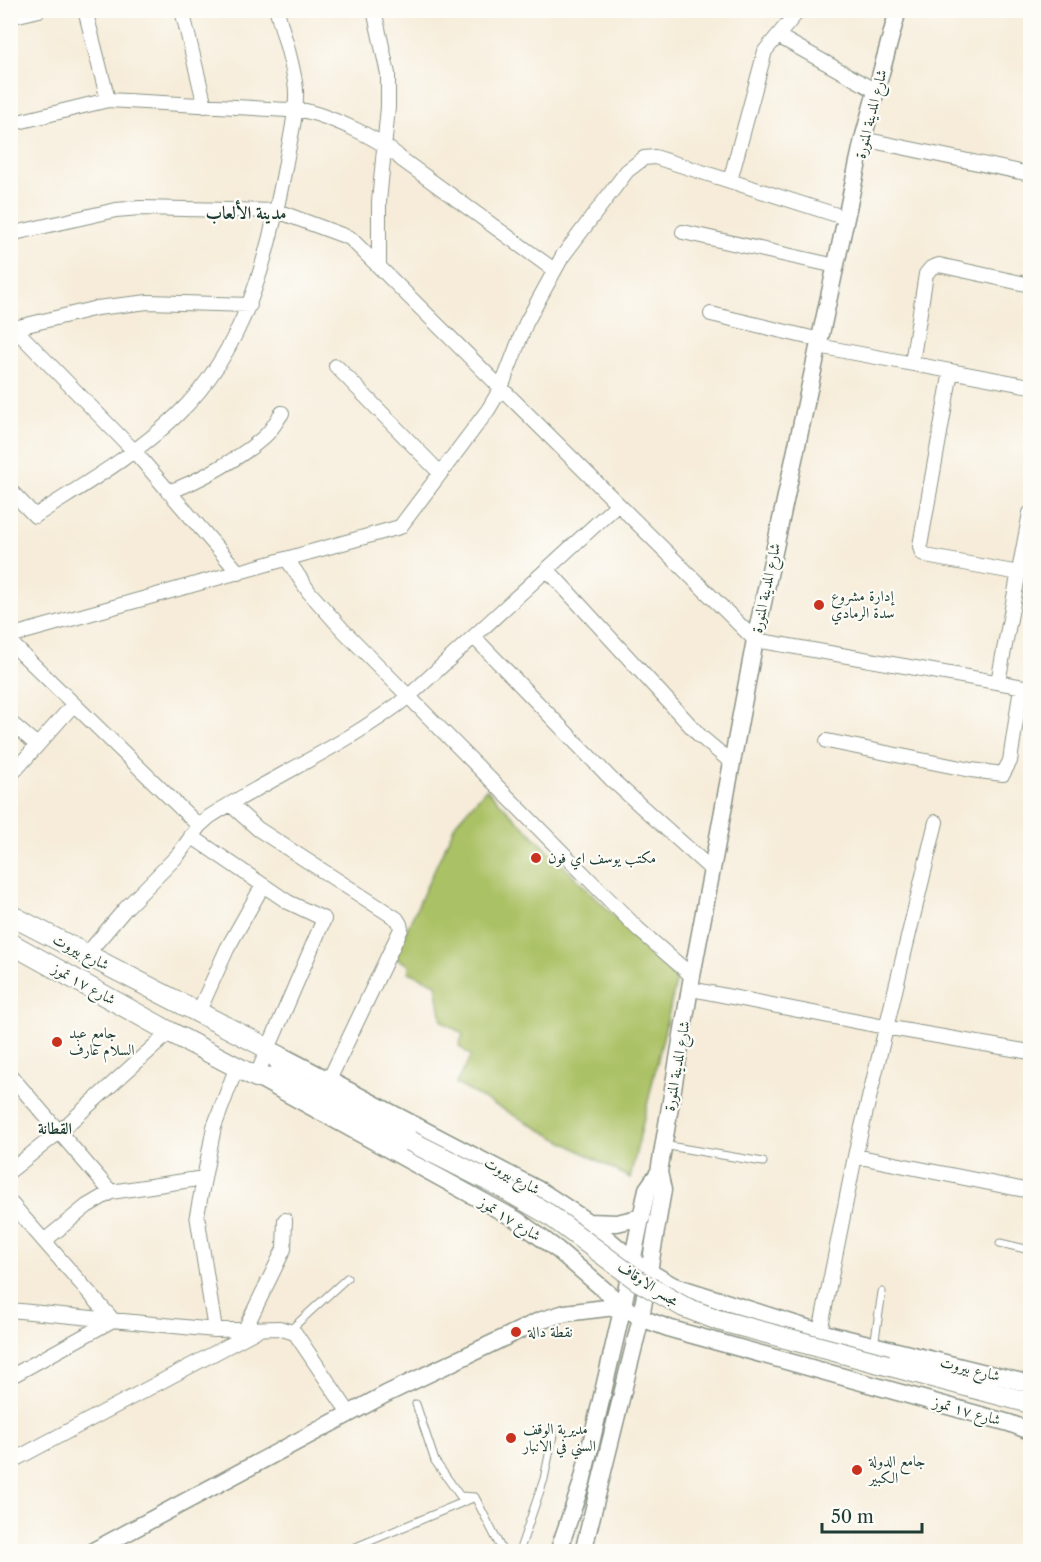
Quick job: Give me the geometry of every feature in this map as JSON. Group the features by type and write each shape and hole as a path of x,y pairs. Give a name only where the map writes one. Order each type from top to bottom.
{"main road":[{"name":"شارع بيروت","path":"10,915 269,1049"},
{"name":"شارع ١٧ تموز","path":"10,943 256,1077"},
{"name":"مجسر الاوقاف","path":"269,1049 300,1085"},
{"name":"مجسر الاوقاف","path":"256,1077 279,1078 300,1085 501,1187 548,1214 638,1280 684,1307 718,1320 1030,1403"}],"street":[{"path":"10,17 39,10"},
{"path":"85,10 108,100"},
{"path":"182,10 205,106"},
{"path":"10,490 36,516 134,451 177,416 209,379 227,352 250,305 277,211 295,111 296,90 277,10"},
{"path":"374,10 388,74 388,107 379,212 379,266"},
{"path":"730,181 765,51 800,10"},
{"name":"شارع المدينة المنورة","path":"659,1172 755,640 863,139 898,10"},
{"path":"778,36 876,91"},
{"path":"10,124 108,100 295,111 324,116 383,145 554,270"},
{"path":"863,139 1030,174"},
{"path":"10,636 400,527 488,410 501,388 526,323 562,256 627,171 644,158 655,157 846,218"},
{"path":"10,234 116,210 140,208 277,211 350,237 755,640 1026,688 1010,762 1003,774 971,770 827,741"},
{"path":"683,232 836,266"},
{"path":"912,363 926,274 931,268 939,265 1030,285"},
{"path":"12,329 97,308 148,302 250,305"},
{"path":"711,314 819,343 1030,386"},
{"path":"12,329 134,451 239,573"},
{"path":"336,366 440,473"},
{"path":"951,371 920,546 922,553 931,557 1019,573"},
{"path":"168,492 183,487 226,463 266,435 282,413"},
{"path":"86,955 126,908 178,855 195,831 209,817 380,719 474,638 618,504"},
{"path":"998,682 1030,513"},
{"path":"287,559 309,592 692,982 885,1027 1030,1052"},
{"path":"547,569 699,736 732,763"},
{"path":"474,638 611,780 712,870"},
{"path":"10,642 74,704 195,831 263,885 288,902 324,919 256,1077"},
{"path":"10,776 74,704"},
{"path":"10,722 38,745"},
{"path":"230,804 258,829 397,919 400,924 401,929 329,1080"},
{"path":"820,1332 855,1156 936,822"},
{"path":"199,1011 227,949 263,885"},
{"path":"10,1171 59,1132 170,1032"},
{"name":"شارع بيروت","path":"269,1049 522,1181 588,1222 650,1273 684,1289 820,1332 1030,1384"},
{"path":"216,1330 197,1215 214,1127 237,1066"},
{"path":"10,1075 111,1192"},
{"name":"شارع ١٧ تموز","path":"256,1077 517,1220 558,1250 623,1306 641,1318 671,1329 1009,1423 1030,1431"},
{"path":"855,1156 1030,1191"},
{"path":"558,1551 582,1482 633,1261 647,1189 659,1172"},
{"path":"583,1551 641,1318 663,1190 659,1172"},
{"path":"44,1241 87,1206 111,1192 204,1178"},
{"path":"10,1202 113,1320"},
{"path":"588,1222 617,1223 642,1217"},
{"path":"245,1329 284,1249 285,1220"},
{"path":"91,1551 349,1413 539,1321 565,1313 623,1306"},
{"path":"12,1308 216,1330 279,1328 289,1331 295,1333 349,1413"},
{"path":"10,1377 113,1320"},
{"path":"10,1462 260,1329"}],"lane":[{"path":"663,1145 763,1162"},
{"path":"999,1243 1030,1250"},
{"path":"289,1331 347,1278"},
{"path":"874,1346 882,1292"},
{"path":"416,1404 435,1461 460,1496 475,1497"},
{"path":"519,1551 544,1479 553,1435"},
{"path":"344,1551 475,1497"},
{"path":"475,1497 503,1551"}],"green space":[{"path":"486,789 677,978 630,1178 456,1084 471,1056 459,1046 463,1034 442,1021 436,984 409,972 409,965 394,957 456,823"}],"place":[{"name":"إدارة مشروع سدة الرمادي","path":"819,605"},
{"name":"مكتب يوسف اي فون","path":"536,858"},
{"name":"جامع عبد السلام عارف","path":"57,1042"},
{"name":"نقطة دالة","path":"516,1332"},
{"name":"مديرية الوقف السني في الانبار","path":"511,1438"},
{"name":"جامع الدولة الكبير","path":"857,1470"}],"district":[{"name":"مدينة الألعاب","path":"246,213"},
{"name":"القطانة","path":"55,1128"}]}
